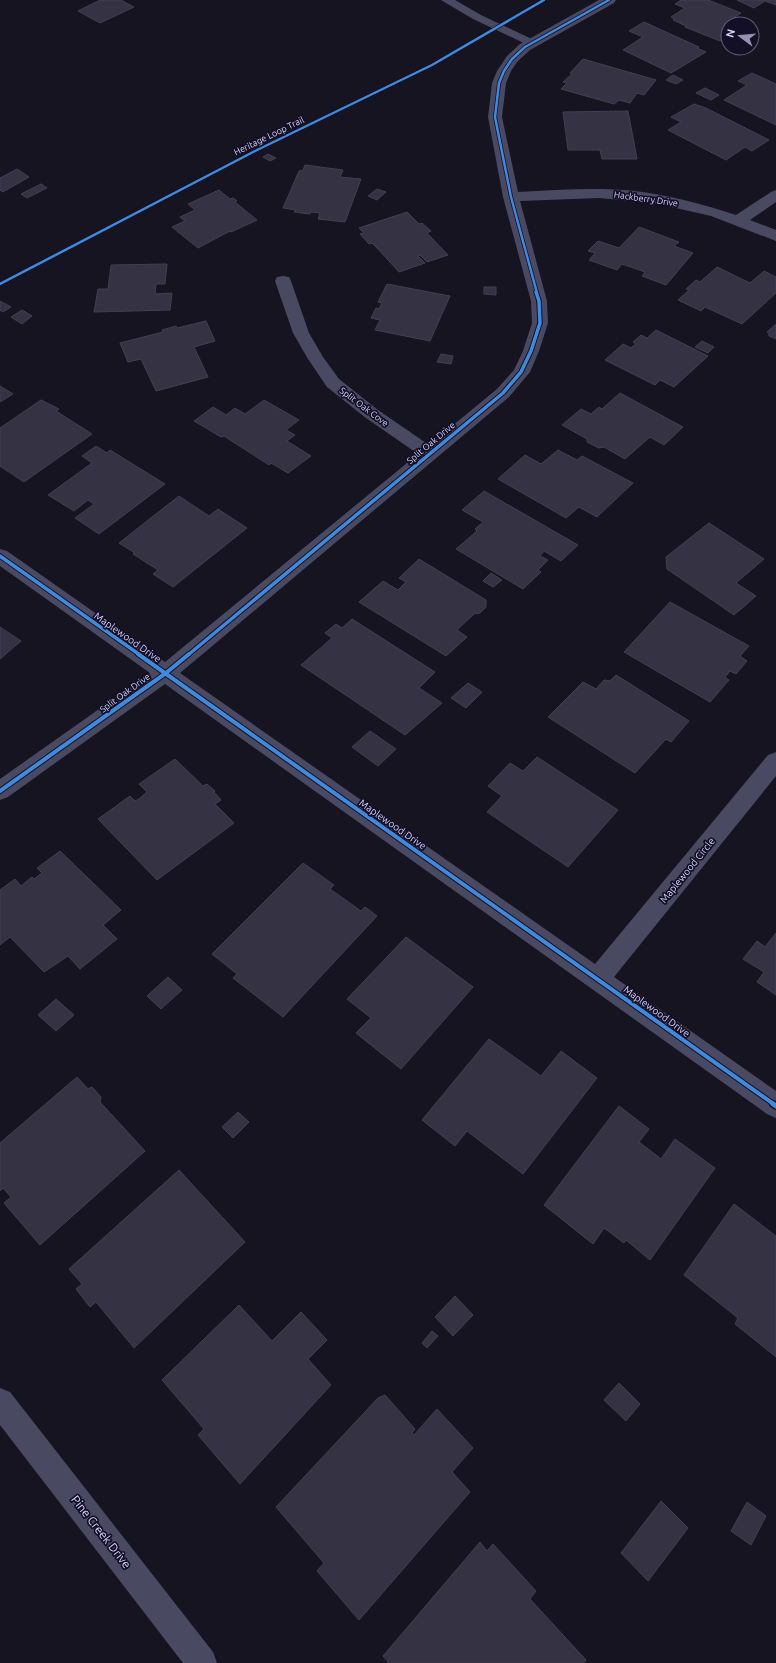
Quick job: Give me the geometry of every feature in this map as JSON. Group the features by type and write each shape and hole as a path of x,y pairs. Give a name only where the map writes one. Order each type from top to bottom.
{"street":[{"name":"Split Oak Drive","path":"0,791 166,673 503,393 521,372 531,351 540,323 540,301 511,197 495,117 496,98 504,71 512,59 532,43 609,0"},
{"name":"Hackberry Drive","path":"511,197 613,194 664,200 697,207 739,220 776,236"},
{"path":"739,220 776,195"},
{"name":"Split Oak Cove","path":"283,281 302,333 316,359 333,383 372,414 430,454"},
{"name":"Maplewood Drive","path":"0,556 776,1106"},
{"name":"Maplewood Circle","path":"598,979 776,761"},
{"name":"Pine Creek Drive","path":"0,1402 202,1663"}],"lane":[{"path":"447,0 477,17 532,43"}],"building":[{"path":"100,0 121,0 134,7 100,23 78,11"},
{"path":"681,0 708,0 741,13 736,16 720,16 720,41 685,27 686,26 673,20 674,19 671,17 685,8 675,4"},
{"path":"737,0 776,0 776,5 765,1 754,8"},
{"path":"644,22 699,47 697,48 706,52 671,73 623,50 643,37 629,31"},
{"path":"583,59 656,80 644,95 637,93 630,103 619,100 614,104 561,89 567,83 563,82 572,74 570,73"},
{"path":"752,73 776,84 776,125 724,100 747,85 738,81"},
{"path":"673,75 683,80 676,84 666,80"},
{"path":"705,88 719,95 711,100 696,93"},
{"path":"694,104 706,108 769,140 752,151 745,147 726,160 668,130 681,122 671,117"},
{"path":"628,111 637,159 602,159 600,150 568,150 563,112"},
{"path":"268,154 276,158 270,161 263,157"},
{"path":"305,165 343,170 340,177 361,179 345,222 318,219 320,213 311,212 310,214 294,212 296,210 283,208 299,171 303,170"},
{"path":"17,169 29,177 3,192 0,190 0,178"},
{"path":"41,184 47,188 27,198 21,194"},
{"path":"377,189 386,192 377,200 368,196"},
{"path":"219,190 230,199 233,198 237,201 235,202 257,220 231,232 230,231 198,248 172,227 185,221 180,217 195,210 188,204"},
{"path":"407,212 419,224 422,223 431,231 427,233 448,255 427,262 420,255 418,256 425,263 399,272 372,243 369,244 360,234 364,233 359,228"},
{"path":"639,227 679,242 674,246 693,253 666,285 642,276 645,272 622,264 617,270 589,260 595,253 588,251 598,241 619,248"},
{"path":"167,264 165,284 156,284 155,294 172,293 170,310 94,312 98,289 108,289 111,265"},
{"path":"717,267 750,283 764,271 776,277 776,293 742,324 705,307 701,311 678,300 689,290 686,289 696,280 700,282"},
{"path":"387,284 450,296 430,341 375,330 380,320 371,318 376,308 379,309 382,303 378,302"},
{"path":"484,287 496,287 496,295 484,294"},
{"path":"0,301 11,307 3,312 0,310"},
{"path":"22,310 32,316 22,324 11,317"},
{"path":"206,321 215,341 194,347 208,377 156,391 141,359 128,362 120,343 163,332 162,330 176,326 177,328"},
{"path":"776,324 776,339 769,336 769,333 767,332"},
{"path":"656,330 708,356 674,387 660,380 655,385 605,360 623,344 631,348 636,344 633,342 641,335 647,338"},
{"path":"702,341 714,347 708,353 695,347"},
{"path":"441,354 453,356 451,364 437,362"},
{"path":"0,386 13,394 0,402"},
{"path":"620,393 683,427 664,445 650,437 625,459 604,447 599,448 587,442 587,439 562,425 581,409 591,414 599,407 602,409"},
{"path":"41,400 59,409 56,411 92,434 24,482 0,466 0,428"},
{"path":"264,400 299,420 286,430 295,435 287,441 311,456 288,473 271,463 269,465 224,436 221,437 194,421 213,407 226,415 235,408 245,414"},
{"path":"96,446 107,453 110,450 165,484 99,534 75,518 94,504 88,500 74,511 48,495 92,463 82,456"},
{"path":"558,450 577,460 582,456 633,483 597,517 579,507 566,518 498,479 525,455 541,464"},
{"path":"484,491 578,545 561,561 544,551 540,556 548,560 538,570 541,572 523,589 456,549 477,531 475,529 483,522 462,510"},
{"path":"179,496 209,516 218,509 247,528 173,587 153,574 158,570 119,543"},
{"path":"709,523 764,559 736,583 756,596 734,615 667,569 666,557"},
{"path":"419,559 486,600 486,607 480,613 474,614 457,630 467,637 446,656 359,602 383,581 398,590 406,582 399,578"},
{"path":"491,573 502,580 493,587 483,581"},
{"path":"670,602 749,646 740,656 747,661 736,674 730,671 725,677 729,680 710,702 624,652"},
{"path":"352,619 435,672 419,688 442,703 405,735 301,665 332,638 325,633 336,624 342,628"},
{"path":"0,627 21,641 0,659"},
{"path":"616,675 689,721 671,742 666,739 635,773 548,717 583,682 596,689 604,680 610,681"},
{"path":"468,683 482,692 466,708 451,698"},
{"path":"370,731 396,749 378,766 352,747"},
{"path":"537,757 618,810 568,867 487,812 502,796 488,786 510,763 523,771"},
{"path":"175,759 203,786 207,784 215,791 214,792 221,800 215,804 234,823 157,880 98,819 130,796 135,801 139,799 147,792 139,784"},
{"path":"60,851 121,910 103,925 117,939 80,969 68,956 44,972 10,937 0,945 0,890 15,879 21,886 32,877 34,879 42,873 37,868"},
{"path":"303,863 334,885 330,889 361,911 365,907 377,916 283,1017 233,978 237,974 212,954"},
{"path":"776,933 776,995 757,982 764,972 743,959 757,941 765,947"},
{"path":"406,937 473,987 401,1069 356,1033 371,1018 347,999"},
{"path":"168,977 182,990 161,1009 147,996"},
{"path":"56,999 74,1015 56,1031 38,1015"},
{"path":"489,1039 541,1076 561,1051 597,1078 523,1174 467,1131 455,1146 422,1120"},
{"path":"77,1077 88,1089 92,1087 101,1097 100,1102 145,1151 40,1245 4,1203 11,1197 3,1188 0,1191 0,1143"},
{"path":"619,1106 649,1129 639,1142 661,1159 675,1139 715,1168 650,1260 626,1240 624,1243 604,1228 593,1244 544,1205"},
{"path":"238,1112 249,1122 233,1138 222,1127"},
{"path":"179,1170 245,1242 134,1348 96,1302 90,1307 76,1289 82,1284 69,1269"},
{"path":"734,1204 776,1236 776,1357 735,1324 738,1318 684,1275"},
{"path":"455,1296 473,1315 453,1336 435,1317"},
{"path":"239,1305 272,1341 301,1312 327,1340 308,1359 331,1385 240,1484 198,1435 204,1429 162,1380"},
{"path":"432,1331 438,1336 427,1348 422,1343"},
{"path":"619,1383 640,1404 626,1421 604,1400"},
{"path":"385,1395 415,1429 412,1433 414,1435 437,1409 473,1448 452,1472 470,1492 359,1620 317,1571 324,1563 276,1507 378,1398"},
{"path":"661,1501 688,1528 648,1581 621,1553"},
{"path":"747,1502 766,1516 751,1545 731,1531"},
{"path":"480,1542 487,1551 493,1544 536,1591 530,1599 586,1660 584,1663 389,1663 383,1656"}],"cycle path":[{"name":"Heritage Loop Trail","path":"0,284 255,151 432,65 544,0"},
{"path":"0,791 166,673 503,393 521,372 531,351 540,323 539,301 511,197 495,117 499,83 504,71 512,59 525,47 609,0"},
{"path":"0,556 776,1106"}]}
